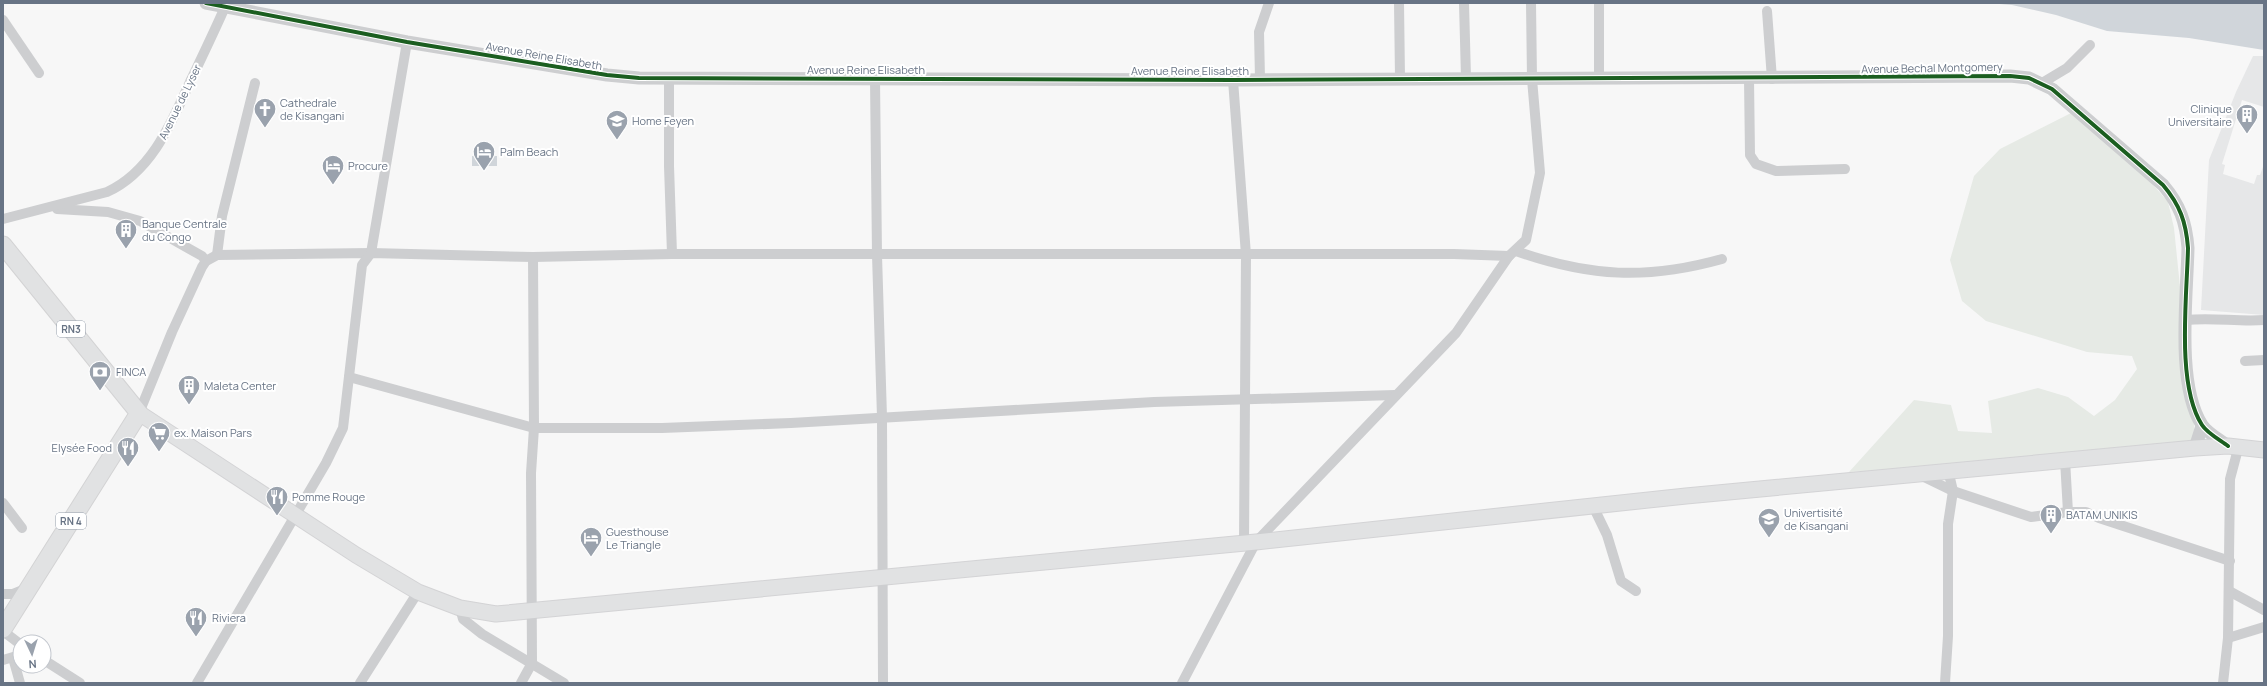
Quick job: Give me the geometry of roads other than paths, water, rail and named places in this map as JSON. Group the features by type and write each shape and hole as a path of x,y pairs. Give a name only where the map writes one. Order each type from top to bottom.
{"highway":[{"name":"RN3","path":"3,245 139,413"},
{"name":"RN 4","path":"3,630 139,413"}],"main road":[{"path":"139,413 356,555 418,592 460,608 496,614 531,612 1250,542 1948,470 2195,448 2264,450"}],"street":[{"name":"Avenue Reine Elisabeth","path":"206,3 407,42 607,76 669,79 1532,79"},
{"path":"1260,79 1259,32 1269,3"},
{"path":"1399,3 1400,78"},
{"path":"1464,3 1466,78"},
{"path":"1182,683 1250,542 1456,333 1513,254 1526,240 1530,228 1540,173 1532,79 1531,3"},
{"path":"1599,3 1600,78"},
{"name":"Avenue de Lyser","path":"3,219 81,200 118,187 147,161 162,141 226,7"},
{"path":"1767,11 1772,79"},
{"path":"3,20 39,73"},
{"path":"197,683 326,463 343,428 362,266 371,254 407,42"},
{"path":"2042,83 2067,68 2090,45"},
{"name":"Avenue Bechal Montgomery","path":"1532,79 1772,79 2010,76 2029,78 2042,83 2163,185 2176,201 2186,228 2187,377 2191,399 2202,426"},
{"path":"669,79 669,166 672,254"},
{"path":"875,79 877,255 882,417 883,683"},
{"path":"1749,79 1750,154 1756,164 1776,171 1845,169"},
{"path":"1233,80 1246,255 1245,398 1250,542"},
{"path":"217,255 222,216 255,83"},
{"path":"46,208 108,212 140,221 202,256 206,261"},
{"path":"139,413 172,332 206,261 217,255 371,254 532,257 672,254 1513,254 1586,270 1628,274 1686,269 1722,259"},
{"path":"520,683 532,663 530,473 534,428 532,257"},
{"path":"2186,320 2206,318 2240,322 2264,320"},
{"path":"2246,361 2264,360"},
{"path":"349,377 534,428 662,428 1245,398 1395,395"},
{"path":"2195,448 2202,426 2233,448 2230,479 2228,638 2223,683"},
{"path":"2065,460 2068,512"},
{"path":"1945,683 1948,636 1948,524 1953,491 1948,470"},
{"path":"1916,473 1953,491 2031,517 2068,512 2086,512 2099,518 2230,561"},
{"path":"3,503 22,528"},
{"path":"1593,506 1607,535 1621,581 1636,591"},
{"path":"3,594 13,594 28,588"},
{"path":"2229,591 2264,610"},
{"path":"360,683 418,592"},
{"path":"460,608 463,619 482,634 564,683"},
{"path":"2228,638 2264,627"},
{"path":"3,630 12,637"},
{"path":"52,665 80,683"}],"place":[{"name":"Cathedrale de Kisangani","path":"265,128"},
{"name":"Clinique Universitaire","path":"2247,134"},
{"name":"Home Feyen","path":"617,140"},
{"name":"Palm Beach","path":"484,172"},
{"name":"Procure","path":"333,186"},
{"name":"Banque Centrale du Congo","path":"126,250"},
{"name":"FINCA","path":"100,392"},
{"name":"Maleta Center","path":"189,406"},
{"name":"ex. Maison Pars","path":"159,452"},
{"name":"Elysée Food","path":"128,468"},
{"name":"Pomme Rouge","path":"277,516"},
{"name":"BATAM UNIKIS","path":"2051,534"},
{"name":"Univertisité de Kisangani","path":"1769,538"},
{"name":"Guesthouse Le Triangle","path":"591,558"},
{"name":"Riviera","path":"196,638"}]}
